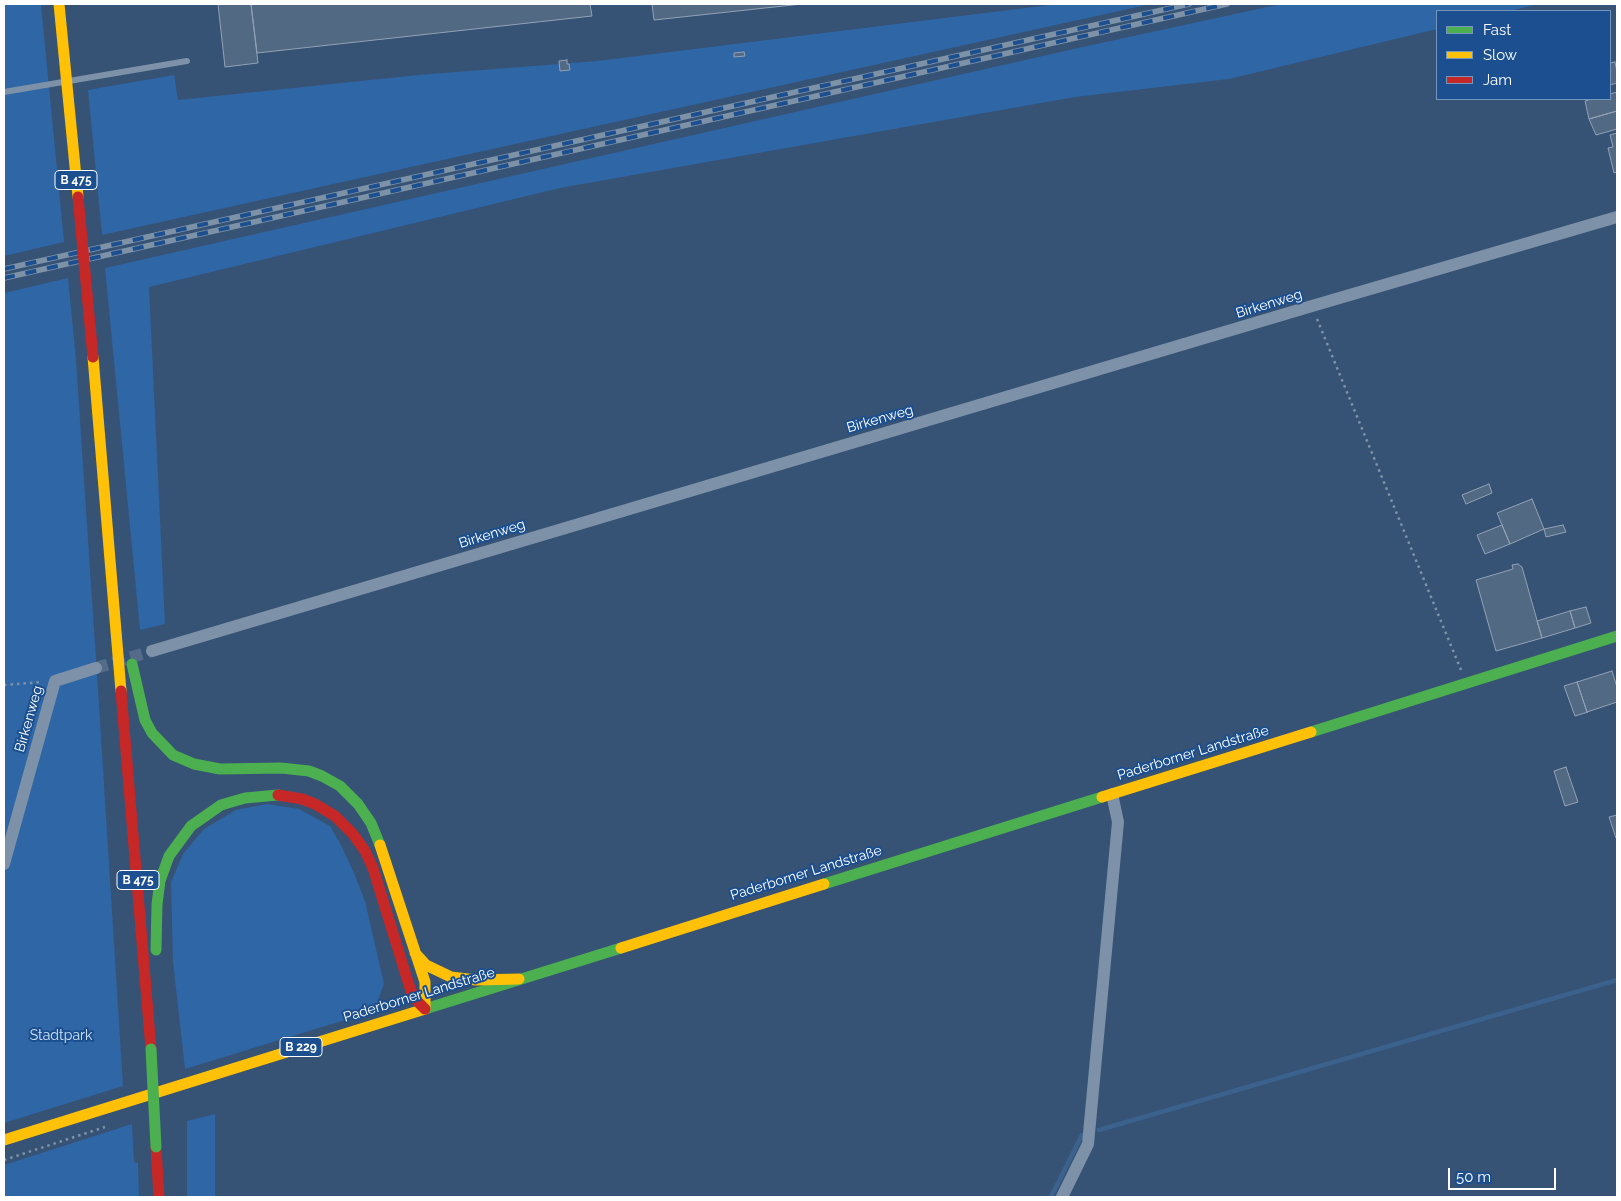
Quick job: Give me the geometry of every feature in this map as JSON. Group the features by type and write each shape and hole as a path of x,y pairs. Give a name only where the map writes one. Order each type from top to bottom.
{"main road":[{"name":"B 475","path":"59,4 94,357 151,1049 159,1197"},
{"path":"112,572 123,585 126,613"},
{"name":"Paderborner Landstraße","path":"4,1140 1617,636"},
{"path":"130,650 136,690 145,720 152,733 173,754 194,764 220,769 281,768 309,771 334,782 350,795 365,813 376,834 425,982 425,1009"},
{"path":"147,1002 157,965 156,918 160,880 169,856 191,826 210,811 232,801 266,795 290,797 315,804 346,826 360,843 373,868 408,985 414,998 425,1009"},
{"path":"415,952 426,965 436,972 452,977 476,980 519,979"},
{"path":"147,1192 158,1170"}],"street":[{"name":"Birkenweg","path":"152,651 1312,306 1617,218"},
{"name":"Birkenweg","path":"4,864 55,681 96,668"},
{"path":"1062,1197 1088,1144 1118,822 1112,794"}],"lane":[{"path":"4,92 187,61"}],"path":[{"path":"1312,306 1467,683"},
{"path":"4,686 55,681"}],"green space":[{"path":"4,4 41,4 64,242 4,256"},
{"path":"1058,4 1151,4 102,235 88,90 174,75 178,100 418,75 597,61"},
{"path":"1281,4 1539,4 1513,10 1436,10 1436,29 1229,79 1075,97 560,188 149,287 165,624 140,630 105,268 1078,48"},
{"name":"Stadtpark","path":"68,278 76,360 123,1086 4,1123 4,293"},
{"path":"267,804 299,809 330,826 342,847 365,901 384,984 374,1011 185,1069 173,962 171,882 183,854 204,829 236,810"},
{"path":"215,1114 215,1197 187,1197 187,1121"},
{"path":"132,1124 134,1162 138,1163 139,1197 4,1197 4,1165"}],"building":[{"path":"218,4 251,4 258,63 225,67"},
{"path":"251,4 590,4 592,16 257,53"},
{"path":"652,4 802,4 654,20"},
{"path":"744,52 745,56 734,57 734,53"},
{"path":"567,60 570,70 560,71 559,61"},
{"path":"1615,62 1617,83 1611,85 1611,63"},
{"path":"1617,92 1617,111 1589,119 1585,101 1611,100 1611,94"},
{"path":"1617,111 1617,129 1596,135 1589,119"},
{"path":"1617,133 1617,172 1614,173 1608,148 1613,147 1610,135"},
{"path":"1489,484 1492,493 1466,504 1462,495"},
{"path":"1532,499 1544,529 1510,544 1497,513"},
{"path":"1502,525 1510,544 1485,554 1477,535"},
{"path":"1563,525 1566,532 1546,537 1544,529"},
{"path":"1518,564 1522,567 1542,638 1496,651 1476,580 1513,569 1512,565"},
{"path":"1586,607 1591,623 1575,628 1570,611"},
{"path":"1570,611 1575,628 1542,638 1537,621"},
{"path":"1612,671 1617,687 1617,702 1587,712 1577,682"},
{"path":"1577,682 1588,712 1575,716 1564,686"},
{"path":"1566,767 1578,802 1565,806 1554,771"},
{"path":"1617,815 1617,838 1616,838 1609,817"}],"waterway":[{"path":"1099,1130 1617,980"},
{"path":"1051,1197 1082,1135"}],"tunnel":[{"path":"96,668 152,651"}],"railway":[{"path":"4,269 1189,4"},
{"path":"4,278 1227,4"}],"traffic: fast":[{"path":"1311,732 1617,636"},
{"path":"132,664 145,720 152,733 173,755 194,764 220,769 281,768 309,771 322,776 340,786 358,804 371,823 380,845"},
{"path":"156,950 157,904 160,881 169,856 191,826 221,805 245,798 278,795"},
{"path":"824,884 1102,797"},
{"path":"425,1009 621,948"},
{"path":"151,1049 156,1147"}],"traffic: slow":[{"path":"59,4 78,197"},
{"path":"93,357 121,691"},
{"path":"1102,797 1311,732"},
{"path":"380,845 425,982 425,1009"},
{"path":"621,948 824,884"},
{"path":"415,953 426,965 451,977 476,980 519,979"},
{"path":"4,1140 425,1009"}],"traffic: jam":[{"path":"78,197 93,357"},
{"path":"121,691 151,1049"},
{"path":"278,795 302,799 315,804 335,816 353,834 365,851 373,868 409,985 414,998 425,1009"},
{"path":"156,1147 159,1197"}]}
